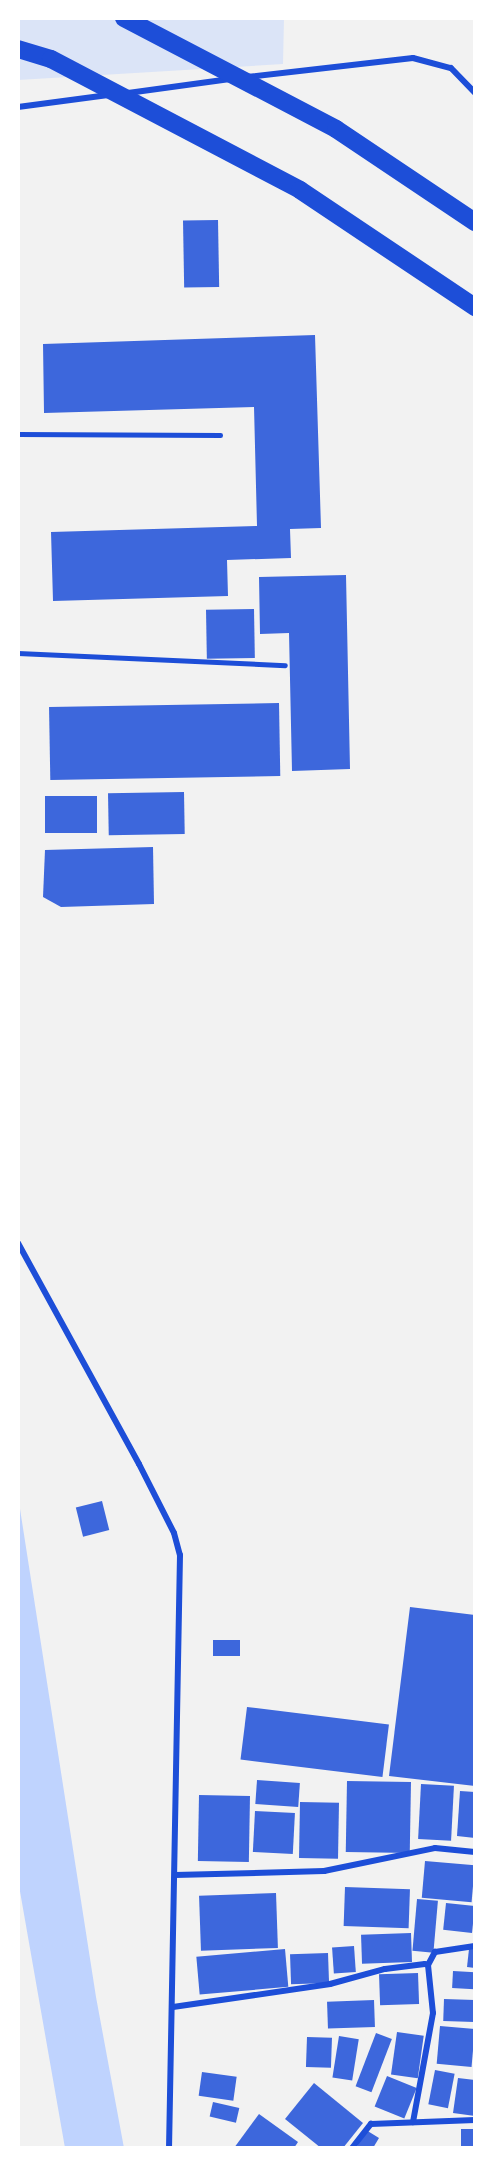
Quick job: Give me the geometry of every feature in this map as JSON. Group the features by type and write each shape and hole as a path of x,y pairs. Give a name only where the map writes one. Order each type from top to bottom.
{"highway":[{"path":"124,18 336,129 475,222"},
{"path":"18,49 51,59 300,190 475,307"}],"street":[{"path":"18,107 414,58 451,68 475,93"},
{"path":"18,1244 139,1464 174,1533 180,1555 169,2148"},
{"path":"175,1875 324,1871 435,1848 475,1852"},
{"path":"414,2122 433,2013 428,1965 435,1952 475,1946"},
{"path":"173,2007 360,1979 385,1969 428,1965"},
{"path":"352,2148 371,2124 475,2120"}],"lane":[{"path":"18,434 220,435"},
{"path":"18,653 285,665"}],"shaded area":[{"path":"18,18 284,18 283,64 18,80"}],"water":[{"path":"18,1496 96,1997 124,2148 65,2148 18,1880"}],"building":[{"path":"218,220 219,287 184,288 183,221"},
{"path":"315,335 321,528 290,529 291,558 227,560 228,596 53,601 51,532 257,526 254,407 44,413 43,344"},
{"path":"346,575 350,769 292,771 289,633 260,634 259,577"},
{"path":"254,609 255,658 207,659 206,610"},
{"path":"279,703 280,776 50,780 49,707"},
{"path":"184,792 185,834 109,835 108,793"},
{"path":"45,796 97,796 97,833 45,833"},
{"path":"153,847 154,904 61,907 43,897 45,850"},
{"path":"102,1501 109,1530 83,1537 76,1508"},
{"path":"410,1607 475,1615 475,1786 389,1776"},
{"path":"213,1640 240,1640 240,1656 213,1656"},
{"path":"247,1707 389,1724 382,1777 241,1760"},
{"path":"257,1780 300,1783 298,1807 255,1804"},
{"path":"347,1781 411,1782 410,1853 346,1852"},
{"path":"421,1784 454,1786 451,1841 418,1839"},
{"path":"460,1791 475,1792 475,1838 457,1836"},
{"path":"199,1795 250,1796 249,1862 198,1861"},
{"path":"300,1802 339,1803 338,1859 299,1858"},
{"path":"255,1811 295,1813 293,1854 253,1852"},
{"path":"425,1861 475,1865 472,1902 422,1898"},
{"path":"345,1887 410,1889 409,1928 344,1926"},
{"path":"276,1893 278,1948 201,1951 199,1896"},
{"path":"417,1899 438,1901 433,1953 412,1951"},
{"path":"446,1903 475,1906 472,1933 443,1930"},
{"path":"411,1933 412,1962 362,1964 361,1935"},
{"path":"354,1946 356,1972 334,1973 332,1948"},
{"path":"285,1949 288,1987 200,1995 196,1957"},
{"path":"469,1949 475,1949 475,1968 467,1967"},
{"path":"328,1953 329,1983 291,1984 290,1954"},
{"path":"453,1971 475,1972 474,1989 452,1988"},
{"path":"418,1973 419,2004 380,2005 379,1974"},
{"path":"444,1999 475,2000 474,2022 443,2021"},
{"path":"374,2000 375,2027 328,2029 327,2002"},
{"path":"440,2026 475,2029 472,2067 437,2064"},
{"path":"397,2032 424,2036 418,2078 391,2075"},
{"path":"376,2033 392,2039 371,2092 356,2086"},
{"path":"339,2036 359,2039 352,2081 332,2077"},
{"path":"307,2037 332,2038 331,2068 306,2067"},
{"path":"435,2070 455,2074 448,2108 428,2104"},
{"path":"202,2072 237,2077 233,2101 199,2096"},
{"path":"387,2076 417,2088 404,2119 375,2107"},
{"path":"458,2078 475,2080 475,2116 453,2113"},
{"path":"314,2083 363,2123 343,2148 321,2148 285,2119"},
{"path":"213,2102 239,2108 236,2123 210,2117"},
{"path":"259,2114 298,2142 294,2148 234,2148"},
{"path":"461,2129 475,2129 475,2148 461,2148"},
{"path":"366,2130 379,2138 373,2148 356,2148"}]}
